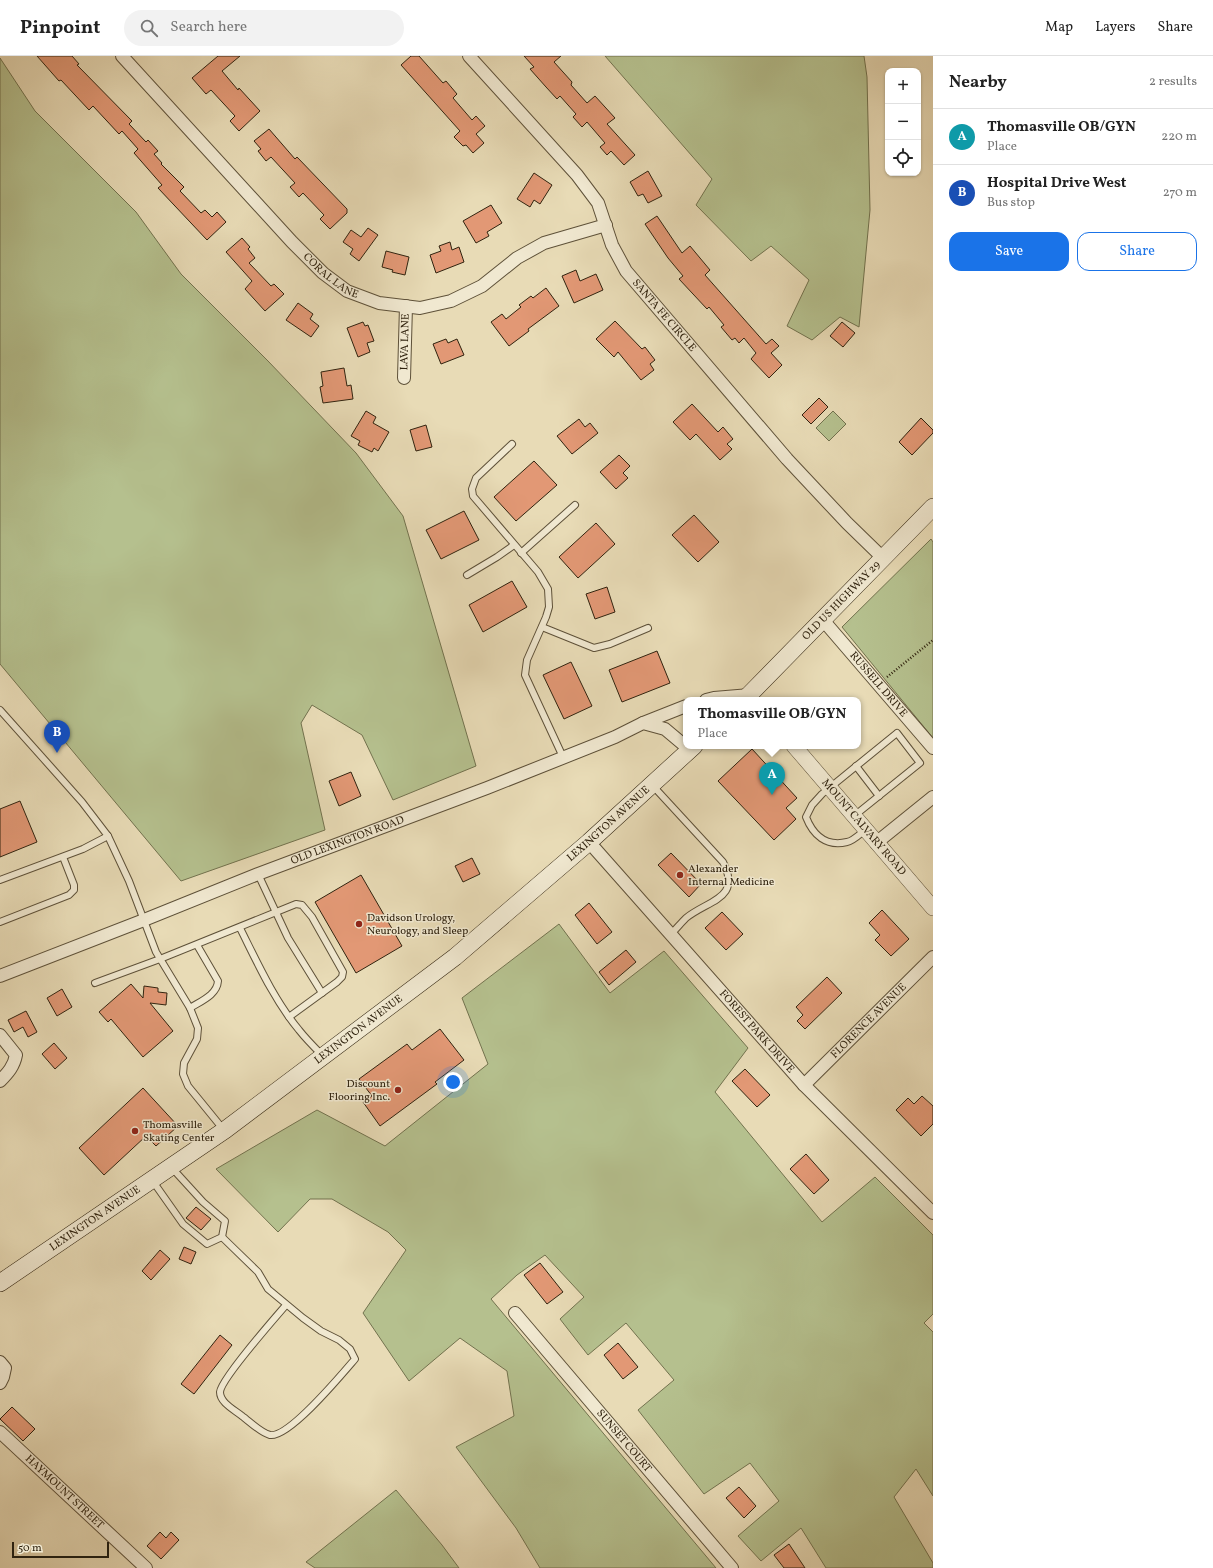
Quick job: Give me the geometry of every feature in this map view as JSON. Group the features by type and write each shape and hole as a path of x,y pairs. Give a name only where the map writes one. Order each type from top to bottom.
{"main road":[{"name":"OLD US HIGHWAY 29","path":"751,697 883,558 932,510"},
{"name":"LEXINGTON AVENUE","path":"0,1283 225,1130 455,957 589,842 691,749"}],"street":[{"name":"CORAL LANE","path":"122,56 292,242 323,273 347,291 379,303 420,308 451,301 482,286 517,258 544,243 606,226"},
{"name":"SANTA FE CIRCLE","path":"469,56 577,175 598,203 612,245 626,271 787,459 847,523 883,558"},
{"name":"LAVA LANE","path":"404,378 406,306"},
{"name":"RUSSELL DRIVE","path":"823,620 933,748"},
{"name":"OLD LEXINGTON ROAD","path":"0,976 258,874 350,840 615,737 643,723 683,707"},
{"path":"643,723 665,729 683,742"},
{"name":"MOUNT CALVARY ROAD","path":"796,749 933,908"},
{"path":"876,842 933,797"},
{"name":"FOREST PARK DRIVE","path":"589,842 804,1085 933,1213"},
{"name":"FLORENCE AVENUE","path":"804,1085 933,957"},
{"path":"0,1036 16,1055 15,1062 10,1071 0,1081"},
{"name":"SUNSET COURT","path":"515,1313 732,1568"},
{"path":"0,1362 5,1368 0,1383"},
{"name":"HAYMOUNT STREET","path":"0,1432 146,1568"}],"lane":[{"path":"512,444 476,478 472,489 473,496 538,572 548,589 549,607 542,627 526,660 525,675 563,757"},
{"path":"521,553 575,505"},
{"path":"467,576 514,545"},
{"path":"542,627 594,648 610,644 648,628"},
{"path":"0,710 82,802 108,836 130,881 156,952 190,1008 198,1028 197,1039 184,1063 183,1074 188,1086 225,1130"},
{"path":"854,816 920,762 897,734 829,788 812,804 806,817 815,835 825,841 836,843 848,842 865,830"},
{"path":"856,766 879,796"},
{"path":"652,784 722,862 728,872 729,882 725,891 715,901 686,918 671,934"},
{"path":"0,880 83,850 108,836"},
{"path":"0,922 69,895 74,890 74,885 63,857"},
{"path":"258,874 288,938 322,993"},
{"path":"95,983 160,960 296,904 302,905 312,916 343,972 342,977 337,982 289,1017"},
{"path":"240,928 267,981 289,1017 323,1056"},
{"path":"190,1008 213,993 218,981 197,945"},
{"path":"171,1167 203,1202 225,1221 222,1237"},
{"path":"152,1180 183,1224 207,1244 222,1237"},
{"path":"222,1237 258,1272 268,1289 286,1305 321,1331 339,1340 350,1349 355,1359 327,1392 287,1428 279,1434 270,1434 256,1427 222,1400 220,1392 228,1375 286,1305"}],"path":[{"path":"878,684 933,640"}],"green space":[{"path":"605,56 864,56 867,77 870,210 859,327 840,317 812,340 787,326 809,280 771,246 751,261 696,205 712,179"},
{"path":"0,58 35,111 136,212 181,274 268,361 356,453 403,516 476,766 393,800 362,735 312,705 301,723 325,830 181,881 0,664"},
{"path":"833,411 846,424 829,441 816,428"},
{"path":"931,539 933,542 933,738 842,627"},
{"path":"559,924 610,993 664,951 748,1048 715,1092 822,1222 875,1177 933,1235 933,1314 924,1323 933,1332 933,1496 916,1469 894,1497 933,1563 933,1568 826,1568 801,1528 761,1561 738,1536 779,1501 750,1463 704,1494 638,1410 674,1380 626,1323 588,1355 560,1319 584,1297 545,1255 517,1275 491,1299 716,1568 540,1568 516,1528 456,1447 514,1416 507,1371 460,1338 409,1381 363,1313 406,1250 388,1232 332,1199 310,1199 278,1232 216,1169 317,1110 385,1146 488,1064 462,998"},
{"path":"396,1490 442,1545 459,1568 315,1568 306,1562"}],"building":[{"path":"37,56 72,56 79,64 77,65 132,121 129,124 146,142 148,140 158,151 154,154 162,163 161,164 184,187 180,191 201,213 205,210 212,217 217,212 226,222 207,240 158,188 162,185 134,153 138,149 122,131 119,134 93,106 89,110 61,80 59,81"},
{"path":"218,56 240,56 222,71 238,90 239,88 260,111 239,131 230,121 235,116 211,90 206,94 192,78"},
{"path":"411,56 419,56 443,83 446,81 457,94 453,98 472,120 476,116 485,126 476,134 484,143 473,153 466,145 463,146 454,137 460,131 401,65"},
{"path":"524,56 561,56 554,62 572,82 571,85 587,103 595,96 615,118 607,124 635,155 624,165 611,151 607,155 600,147 605,143 587,122 582,127 573,117 576,114 560,96 557,99 530,69 534,67"},
{"path":"269,129 295,159 297,157 347,209 347,213 330,229 320,219 324,215 303,193 299,197 290,187 295,183 271,157 266,161 258,151 261,149 254,141"},
{"path":"648,171 662,196 648,203 643,194 638,196 630,182"},
{"path":"534,173 552,185 540,204 534,200 530,207 517,199"},
{"path":"491,205 502,223 487,232 489,236 476,243 463,221"},
{"path":"657,216 682,253 690,246 710,270 705,275 766,344 772,339 779,346 771,353 782,365 769,378 751,359 756,353 744,338 739,343 735,338 732,340 721,327 724,325 709,307 707,309 679,279 683,276 668,258 645,224"},
{"path":"368,228 378,235 359,261 350,254 353,249 343,242 351,230 361,237"},
{"path":"242,238 250,247 248,249 255,258 249,263 271,286 274,284 284,294 265,311 245,289 252,281 226,252"},
{"path":"450,242 452,250 459,247 464,262 436,273 430,255 441,251 439,246"},
{"path":"386,251 409,257 405,275 392,272 393,270 382,267"},
{"path":"576,270 580,281 596,274 603,290 574,303 562,276"},
{"path":"546,288 559,306 528,329 529,331 509,346 491,322 502,314 506,319 521,307 519,305 531,296 533,298"},
{"path":"298,303 313,314 310,319 319,326 311,337 286,320"},
{"path":"615,321 642,349 645,347 655,360 650,364 654,370 641,380 618,352 614,357 596,339"},
{"path":"363,322 365,326 368,325 374,341 367,343 370,352 358,357 347,328"},
{"path":"842,322 855,333 843,347 830,336"},
{"path":"446,339 448,343 457,339 464,355 441,364 433,344"},
{"path":"344,368 347,386 351,385 353,399 323,403 320,387 323,386 321,372"},
{"path":"819,398 828,407 811,424 802,415"},
{"path":"692,404 718,432 723,427 733,439 727,444 732,449 720,460 696,434 690,440 673,422"},
{"path":"366,411 376,417 373,423 389,432 378,451 374,448 372,452 358,445 360,441 351,436"},
{"path":"921,418 933,430 933,433 912,455 899,442"},
{"path":"579,419 585,427 590,423 598,433 572,454 557,436"},
{"path":"426,425 432,447 416,451 410,430"},
{"path":"619,455 630,466 623,473 628,478 616,489 600,472"},
{"path":"534,461 557,485 516,521 494,497"},
{"path":"464,511 479,540 441,559 426,530"},
{"path":"694,515 719,542 698,562 672,535"},
{"path":"596,523 615,544 578,578 559,557"},
{"path":"512,581 527,607 483,632 469,605"},
{"path":"607,587 615,612 595,619 586,594"},
{"path":"657,651 670,683 622,702 609,670"},
{"path":"571,662 592,706 564,719 543,675"},
{"path":"752,749 797,798 786,808 796,819 774,840 718,781"},
{"path":"351,772 361,796 339,806 329,781"},
{"path":"20,801 37,842 0,857 0,809"},
{"name":"Alexander Internal Medicine","path":"671,853 701,884 689,897 658,865"},
{"path":"472,858 480,874 463,882 455,866"},
{"name":"Davidson Urology, Neurology, and Sleep","path":"361,875 402,946 356,973 315,902"},
{"path":"589,903 612,932 597,944 575,915"},
{"path":"882,910 909,939 891,956 875,940 880,935 869,923"},
{"path":"722,912 743,934 726,950 705,928"},
{"path":"626,950 636,962 609,985 599,972"},
{"path":"827,977 842,993 805,1029 797,1021 803,1015 796,1007"},
{"path":"131,984 143,998 144,986 158,988 158,992 167,993 166,1005 150,1003 173,1031 143,1057 111,1019 108,1022 99,1012"},
{"path":"62,989 72,1007 57,1016 47,998"},
{"path":"26,1011 37,1032 28,1037 23,1027 14,1032 8,1020"},
{"name":"Discount Flooring Inc.","path":"440,1029 464,1060 435,1082 437,1084 380,1126 363,1102 372,1096 359,1079 407,1044 412,1050"},
{"path":"54,1043 67,1058 55,1069 42,1054"},
{"path":"745,1069 770,1095 757,1107 732,1081"},
{"name":"Thomasville Skating Center","path":"143,1088 178,1126 156,1146 146,1136 104,1175 79,1148"},
{"path":"922,1096 933,1106 933,1124 921,1136 896,1110 908,1098 914,1104"},
{"path":"806,1154 829,1180 814,1194 790,1169"},
{"path":"196,1207 211,1219 201,1230 186,1218"},
{"path":"184,1247 196,1252 191,1264 179,1259"},
{"path":"160,1250 170,1259 151,1280 142,1271"},
{"path":"540,1263 563,1292 547,1304 524,1275"},
{"path":"220,1335 232,1345 194,1394 181,1384"},
{"path":"618,1343 638,1367 623,1379 604,1355"},
{"path":"12,1407 35,1429 23,1441 0,1419"},
{"path":"739,1487 756,1506 744,1518 726,1498"},
{"path":"160,1532 166,1538 171,1532 179,1540 161,1559 147,1546"},
{"path":"789,1544 805,1568 784,1568 774,1555"}],"place":[{"name":"Hospital Drive West","path":"57,753"},
{"name":"Thomasville OB/GYN","path":"772,795"},
{"name":"Alexander Internal Medicine","path":"680,875"},
{"name":"Davidson Urology, Neurology, and Sleep","path":"359,924"},
{"name":"Discount Flooring Inc.","path":"398,1090"},
{"name":"Thomasville Skating Center","path":"135,1131"}]}
